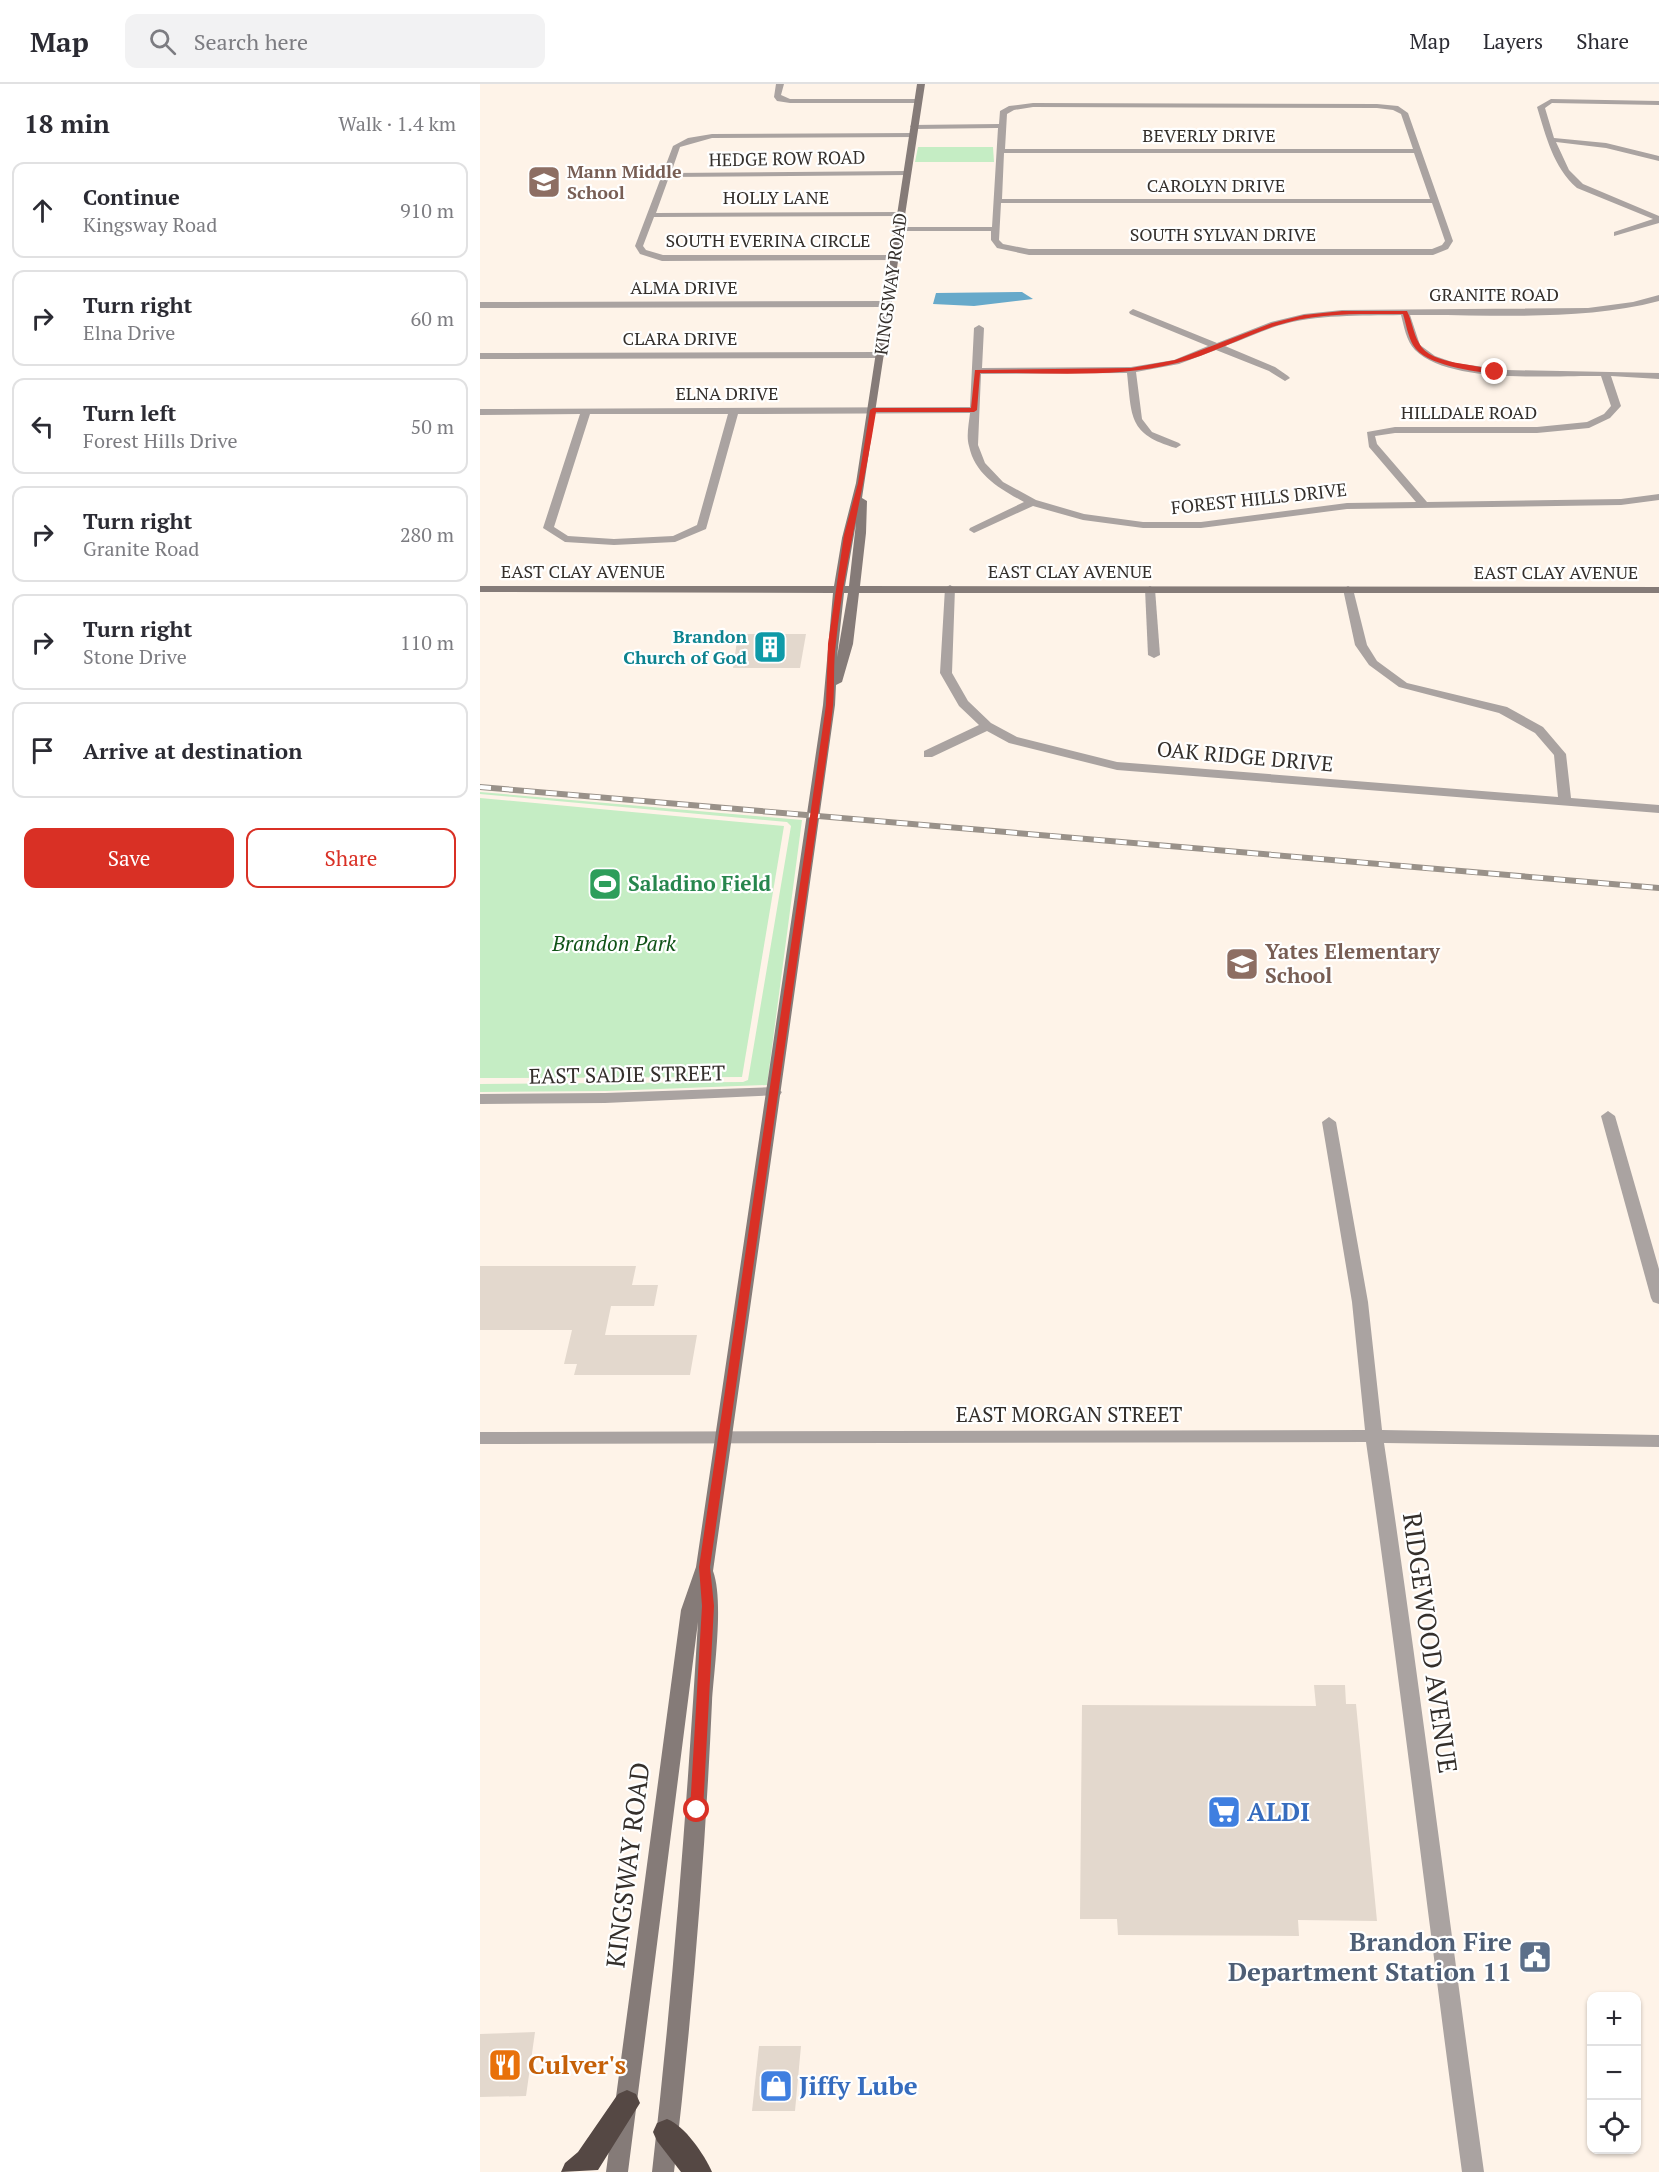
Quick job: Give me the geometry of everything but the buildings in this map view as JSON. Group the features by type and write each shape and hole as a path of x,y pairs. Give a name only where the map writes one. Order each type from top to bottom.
{"highway":[{"path":"575,2172 588,2161 627,2103"},
{"path":"667,2132 698,2172"}],"street":[{"path":"780,84 777,95 780,99 790,101 918,101"},
{"name":"KINGSWAY ROAD","path":"617,2172 690,1610 705,1567 830,705 832,644 840,588 873,410 921,84"},
{"path":"1659,103 1551,101 1541,107 1552,141 1569,178 1580,186 1659,220"},
{"path":"899,229 996,229 1000,126 1003,113 1012,108 1033,105 1377,106 1395,108 1404,113 1436,201"},
{"path":"651,215 677,146 691,140 712,136 913,131 1000,126"},
{"path":"1552,141 1582,141 1611,145 1659,159"},
{"name":"BEVERLY DRIVE","path":"999,151 1419,151"},
{"name":"HEDGE ROW ROAD","path":"667,175 907,173"},
{"name":"CAROLYN DRIVE","path":"996,201 1436,201"},
{"name":"SOUTH SYLVAN DRIVE","path":"996,229 995,240 1000,246 1029,252 1433,252 1445,247 1449,241 1436,201"},
{"name":"HOLLY LANE","path":"651,215 901,214"},
{"name":"SOUTH EVERINA CIRCLE","path":"651,215 639,246 643,252 662,258 895,258"},
{"path":"1617,234 1659,220"},
{"name":"GRANITE ROAD","path":"977,371 1131,370 1176,362 1274,324 1304,316 1342,312 1588,311 1633,305 1659,298"},
{"name":"ALMA DRIVE","path":"480,305 888,304"},
{"path":"1133,312 1272,369 1285,378"},
{"path":"1405,312 1417,346 1435,358 1462,367 1495,372 1659,376"},
{"name":"FOREST HILLS DRIVE","path":"979,328 973,445 980,464 999,484 1032,502 1083,517 1143,525 1201,525 1347,506 1423,503 1621,502 1659,497"},
{"name":"CLARA DRIVE","path":"480,356 881,355"},
{"path":"1131,370 1137,419 1149,434 1176,445"},
{"name":"HILLDALE ROAD","path":"1423,503 1372,445 1370,434 1395,430 1537,430 1588,425 1607,416 1616,406 1605,373"},
{"path":"586,412 548,528 565,539 614,542 675,539 702,526 734,410"},
{"name":"ELNA DRIVE","path":"480,412 974,410"},
{"name":"KINGSWAY ROAD","path":"830,705 847,644 862,525 861,483"},
{"path":"974,530 1032,502"},
{"name":"OAK RIDGE DRIVE","path":"950,588 946,673 963,703 987,726 1013,740 1117,766 1659,809"},
{"name":"EAST CLAY AVENUE","path":"480,589 1659,590"},
{"path":"1150,589 1154,655"},
{"path":"1348,589 1361,645 1373,663 1403,685 1503,710 1539,730 1560,754 1565,802"},
{"path":"928,754 987,726"},
{"name":"EAST SADIE STREET","path":"480,1099 605,1098 775,1092"},
{"path":"1608,1116 1659,1298"},
{"name":"RIDGEWOOD AVENUE","path":"1329,1122 1360,1302 1374,1436 1409,1675 1433,1883 1473,2172"},
{"name":"EAST MORGAN STREET","path":"480,1438 1374,1436 1659,1441"},
{"name":"KINGSWAY ROAD","path":"663,2172 697,1810 708,1606 705,1567"}],"green space":[{"path":"918,147 993,147 994,162 915,162"},
{"path":"480,792 802,820 767,1085 607,1091 480,1092 480,1084 743,1082 748,1080 791,826 787,822 480,794"},
{"name":"Brandon Park","path":"480,798 784,826 742,1077 480,1078"}],"water":[{"path":"1022,292 1033,299 974,306 933,304 936,293"}],"railway":[{"path":"480,787 1659,888"}],"place":[{"name":"Mann Middle School","path":"544,182"},
{"name":"Brandon Church of God","path":"770,647"},
{"name":"Saladino Field","path":"605,884"},
{"name":"Yates Elementary School","path":"1242,964"},
{"name":"ALDI","path":"1224,1812"},
{"name":"Brandon Fire Department Station 11","path":"1535,1957"},
{"name":"Culver's","path":"505,2065"},
{"name":"Jiffy Lube","path":"776,2086"}],"route":[{"path":"697,1810 708,1606 705,1567 830,705 832,644 841,576 861,483 873,410 974,410 977,371 1131,370 1176,362 1274,324 1304,316 1342,312 1405,312 1417,346 1435,358 1462,367 1495,372"}]}
